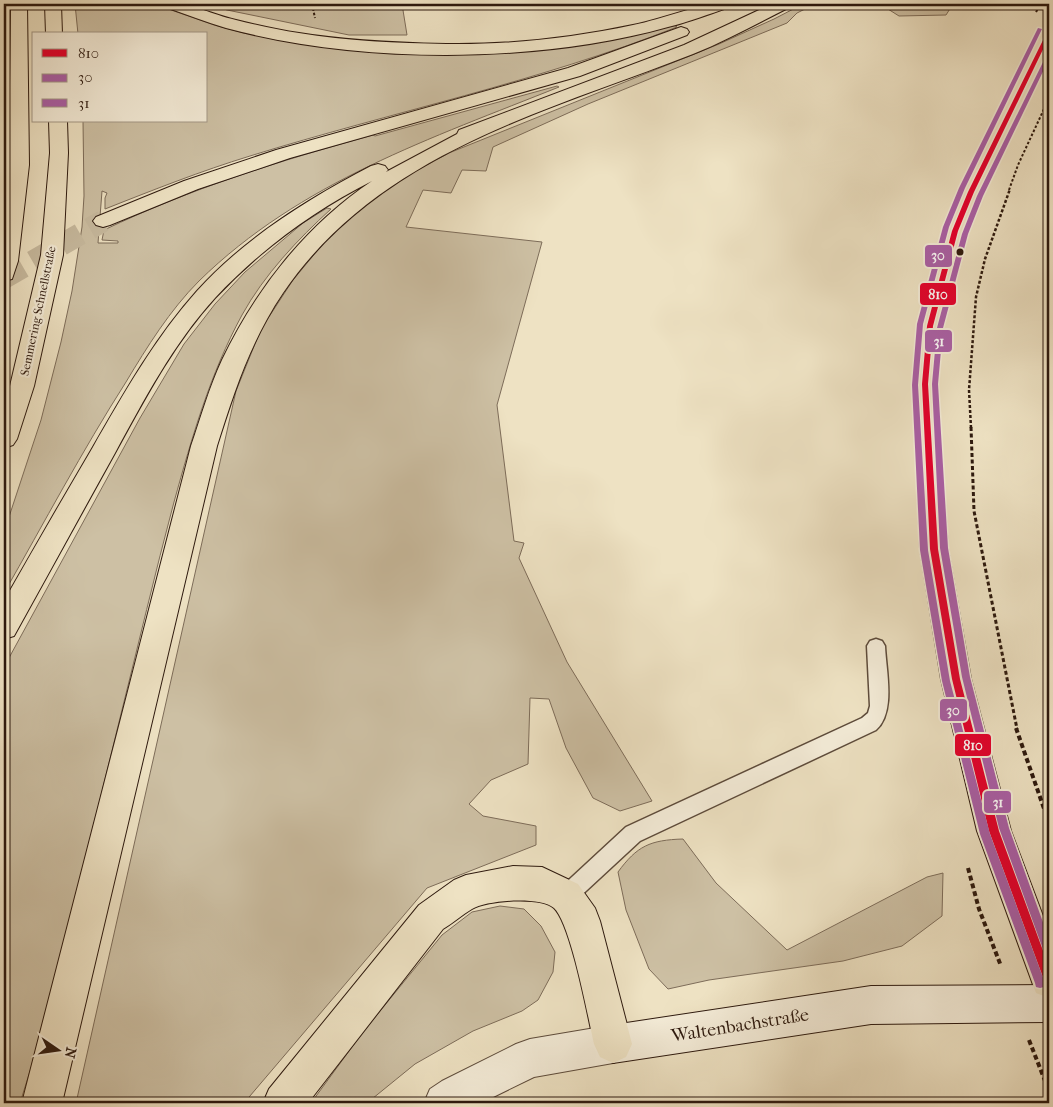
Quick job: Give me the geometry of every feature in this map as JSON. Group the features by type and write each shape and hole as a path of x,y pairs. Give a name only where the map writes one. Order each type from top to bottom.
{"main road":[{"path":"4,274 19,165 19,4"},
{"path":"53,4 54,32"},
{"path":"171,4 194,13 264,32 340,44 423,48 500,48 577,40 651,27 724,4"},
{"path":"103,221 191,185 282,154 574,72 702,24 747,4"},
{"path":"4,627 147,373 189,315 224,276 256,247 307,210 346,186 404,157 690,48 784,4"},
{"path":"1049,33 971,192 955,231 930,326 925,384 934,549 956,679 994,831 1049,980"},
{"name":"Semmering Schnellstraße","path":"4,439 22,386 52,255 59,153 58,122"},
{"path":"42,1103 204,446 233,361 262,304 296,258 329,223 368,192 415,164 483,128"},
{"path":"4,184 19,165"},
{"path":"283,1103 431,916 466,892 512,883 542,884 566,896 582,920 613,1044"}],"street":[{"name":"Waltenbachstraße","path":"444,1103 456,1095 530,1058 613,1044 871,1005 1049,1004"}],"lane":[{"path":"566,896 633,834 869,724 876,718 879,706 876,646"}],"path":[{"path":"312,4 316,22"},
{"path":"1045,106 1018,166 985,259 976,297 969,390 974,511 1016,728 1049,823"}],"shaded area":[{"path":"75,4 154,4 214,25 244,33 325,47 598,42 674,25 677,27 625,47 572,64 232,162 105,209 107,193 102,191 98,243 118,243 118,241 102,240 104,230 203,188 373,135 559,87 416,145 369,166 324,190 280,216 238,246 199,281 169,316 142,356 79,461 4,593 4,532 41,420 72,291 82,227 84,196 83,122 208,122 208,32 78,32"},
{"path":"209,4 402,4 407,35 349,35 227,10"},
{"path":"803,4 815,4 797,13 787,23 588,104 493,147 486,171 462,170 451,193 423,190 406,227 542,242 497,405 514,541 524,543 519,558 567,662 652,801 620,811 593,798 566,748 549,699 530,698 528,764 491,780 469,804 483,816 536,826 536,845 427,888 244,1103 76,1103 236,391 261,329 293,280 332,233 365,205 402,178 449,153 719,44"},
{"path":"880,4 953,4 946,15 899,16"},
{"path":"327,208 331,209 282,258 251,300 231,337 211,383 188,454 167,529 31,1068 20,1103 4,1103 4,667 140,418 184,344 215,304 245,272 303,223"},
{"path":"683,839 716,883 787,950 927,877 943,873 942,916 902,946 843,961 709,980 668,989 649,969 626,910 618,872 638,850 645,846 662,841"},
{"path":"500,906 524,909 541,926 555,952 553,972 538,1000 522,1011 473,1031 415,1064 367,1103 311,1103 363,1032 442,935 472,912"}],"tunnel":[{"path":"4,278 103,221"}],"transit line":[{"name":"30","path":"1040,29 962,188 946,227 920,324 915,385 924,550 946,681 985,834 1040,983"},
{"name":"810","path":"1049,33 971,192 955,231 930,326 925,384 934,549 956,679 994,831 1049,980"},
{"name":"31","path":"1049,55 980,196 965,234 940,328 935,384 944,548 966,677 1004,828 1049,952"}]}
